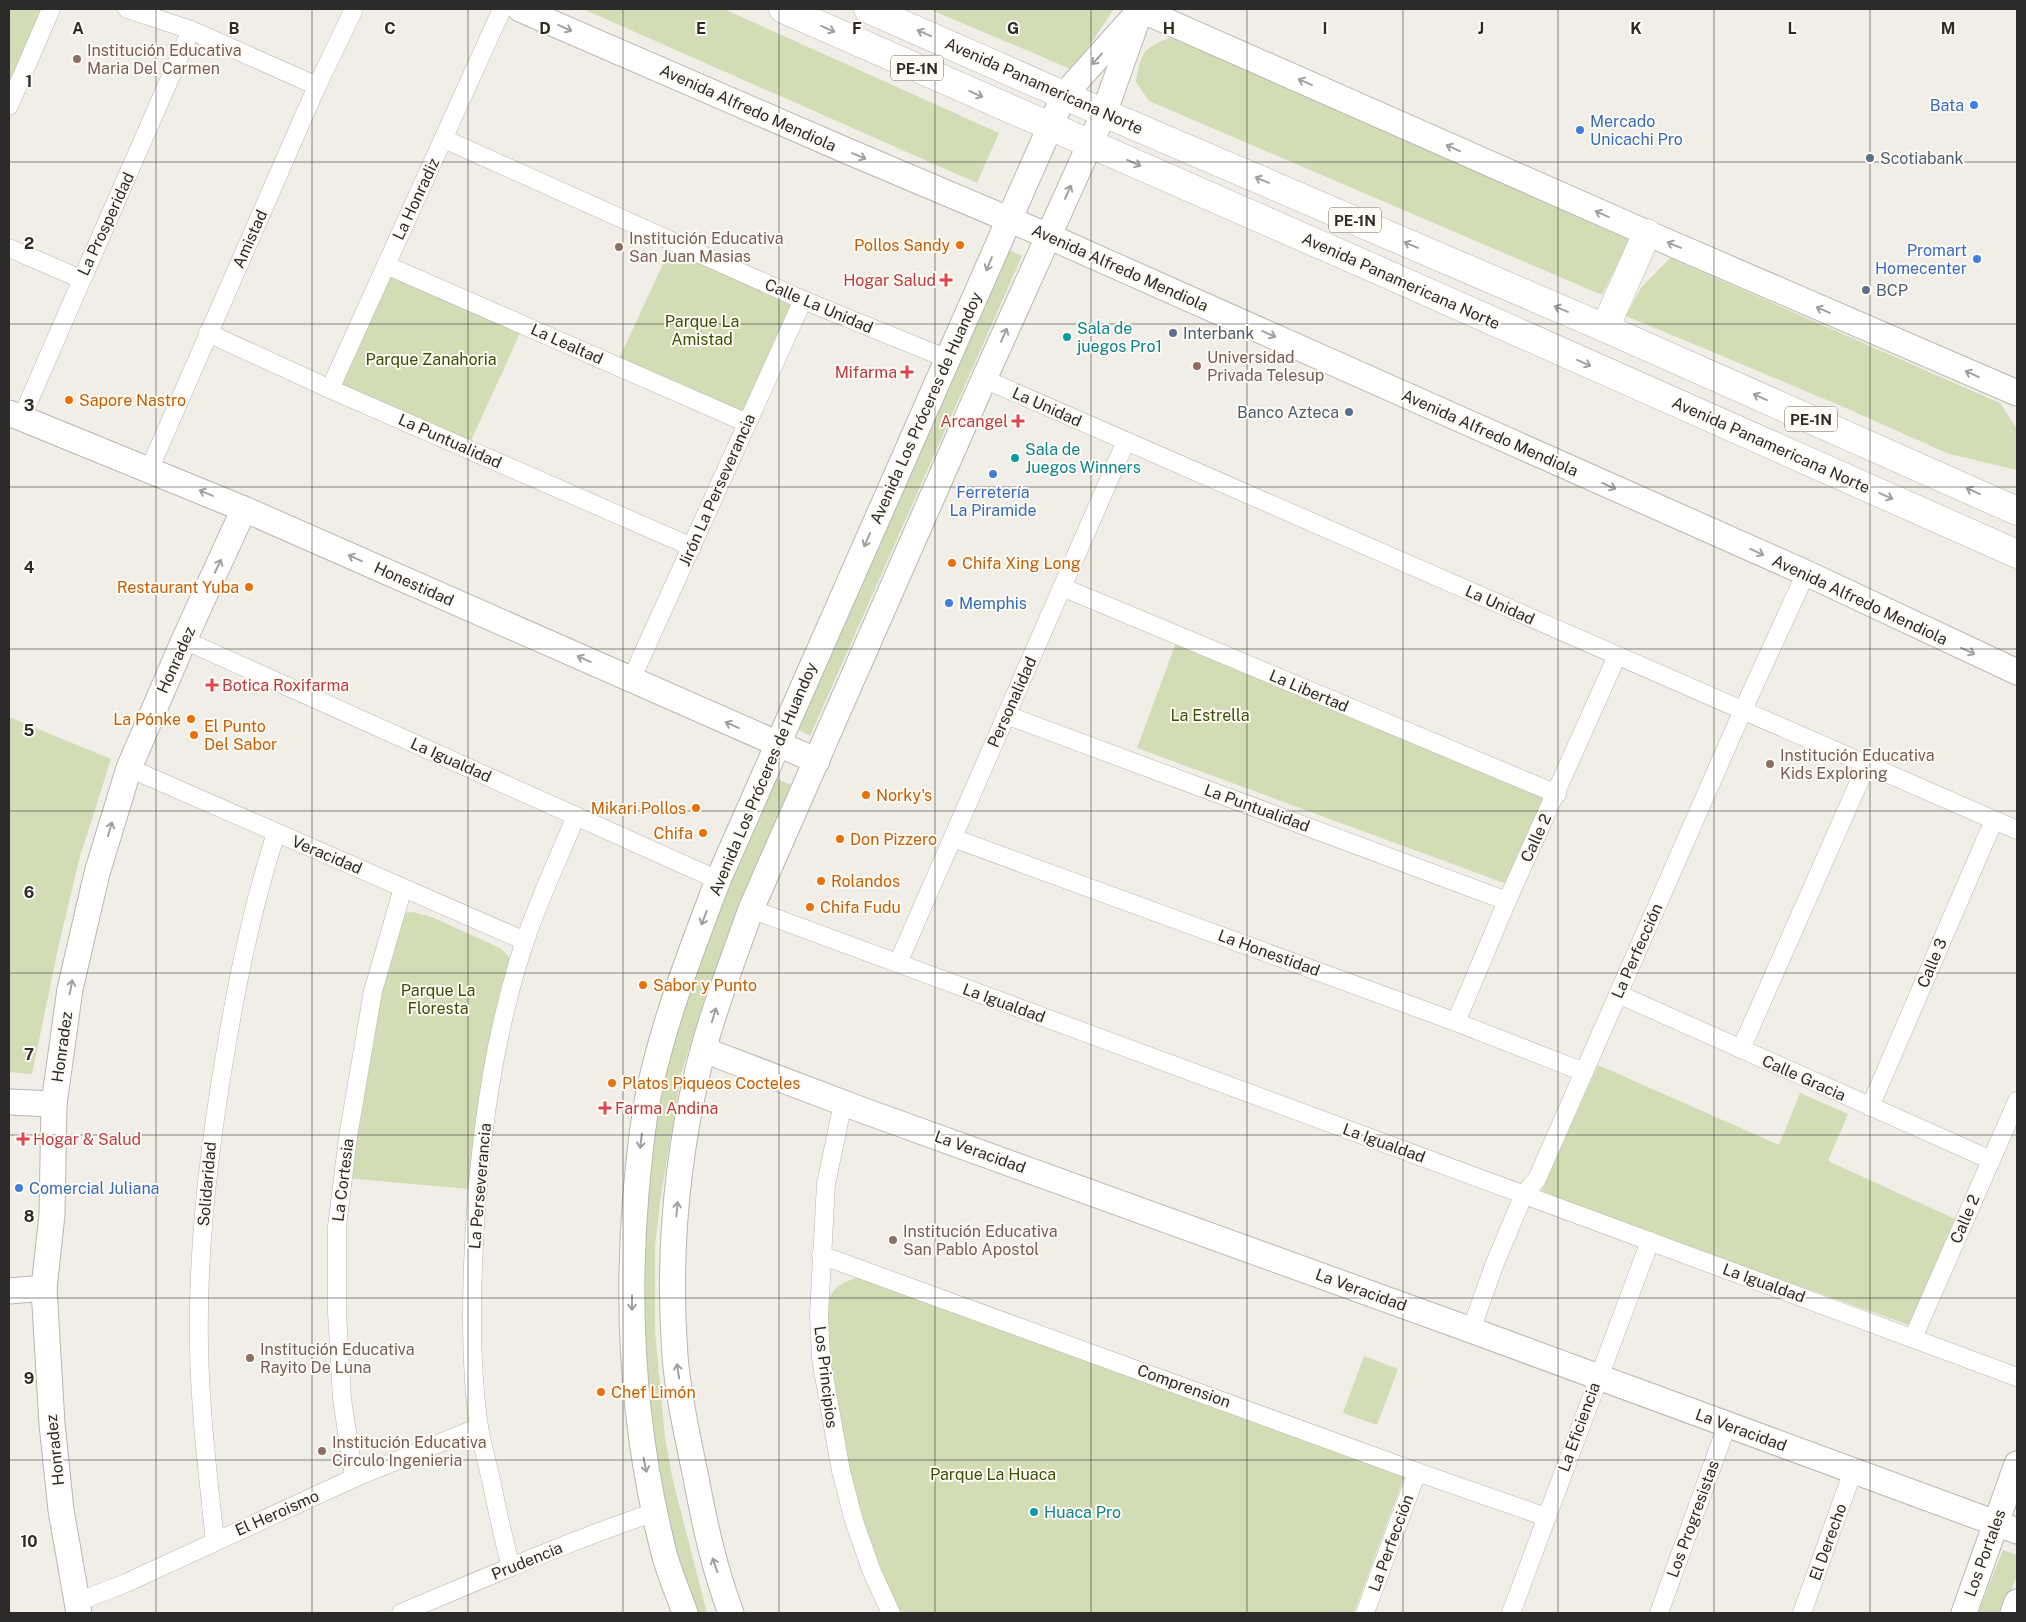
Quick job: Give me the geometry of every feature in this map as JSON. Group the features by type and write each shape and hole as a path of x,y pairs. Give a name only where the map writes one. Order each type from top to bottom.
{"highway":[{"name":"Avenida Panamericana Norte","path":"783,9 1380,271 2017,554"},
{"name":"Avenida Panamericana Norte","path":"868,9 1104,113 1605,328 2017,511"},
{"path":"1605,328 1647,233"}],"main road":[{"name":"Avenida Alfredo Mendiola","path":"520,9 844,150 1048,236 1806,573 2017,672"},
{"name":"Avenida Los Próceres de Huandoy","path":"685,1613 663,1550 643,1453 632,1347 632,1241 641,1139 654,1066 678,986 718,880 1064,95 1140,9"},
{"path":"731,1613 710,1550 689,1445 675,1356 674,1244 679,1184 697,1076 724,983 751,909 984,379 1104,113 1140,9 1647,233 2017,393"},
{"name":"Honestidad","path":"15,416 244,510 816,761"},
{"name":"Honradez","path":"78,1607 61,1510 52,1424 44,1288 52,1215 54,1104 70,989 98,867 128,768 244,510"},
{"name":"La Veracidad","path":"704,1050 843,1103 1598,1376 2006,1528"},
{"path":"9,1102 54,1104"},
{"path":"9,1291 44,1288"},
{"name":"Los Portales","path":"1964,1613 2006,1528 2017,1464"},
{"path":"2013,1613 2017,1602"}],"street":[{"path":"9,106 51,9"},
{"path":"127,9 191,30 317,86"},
{"name":"Amistad","path":"149,470 317,86 354,9"},
{"name":"La Honradiz","path":"330,389 502,9"},
{"name":"La Prosperidad","path":"15,416 133,166 191,30"},
{"name":"Calle La Unidad","path":"444,139 803,300 948,359"},
{"path":"9,248 81,279"},
{"name":"La Lealtad","path":"386,265 748,423"},
{"name":"Jirón La Perseverancia","path":"631,680 803,300"},
{"name":"La Puntualidad","path":"208,333 330,389 692,548"},
{"name":"La Unidad","path":"984,379 2017,830"},
{"name":"Personalidad","path":"898,963 1126,441"},
{"name":"La Perfección","path":"1471,1330 1495,1263 1524,1194 1537,1179 1743,710 1806,573"},
{"name":"La Libertad","path":"1062,587 1556,794"},
{"name":"La Igualdad","path":"184,640 718,880"},
{"name":"Calle 2","path":"1456,1022 1507,901 1617,656"},
{"name":"La Puntualidad","path":"1006,715 1507,901"},
{"path":"1741,1049 1867,764"},
{"name":"Veracidad","path":"128,768 525,941"},
{"name":"La Perseverancia","path":"510,1567 479,1427 473,1366 472,1319 479,1170 497,1051 525,941 576,816"},
{"name":"Calle 3","path":"1870,1107 1994,820"},
{"name":"Solidaridad","path":"215,1541 204,1440 199,1346 200,1279 204,1216 213,1124 244,948 260,884 276,833"},
{"name":"La Honestidad","path":"953,838 1456,1022 1584,1072"},
{"name":"La Cortesia","path":"354,1478 342,1399 337,1312 337,1227 350,1128 373,991 403,888"},
{"name":"La Igualdad","path":"751,909 807,928 2017,1377"},
{"name":"Calle Gracia","path":"1618,994 1991,1160"},
{"name":"Calle 2","path":"1913,1338 2017,1100"},
{"name":"Los Principios","path":"843,1103 826,1184 819,1315 821,1358 841,1471 854,1521 872,1572 891,1613"},
{"name":"La Eficiencia","path":"1510,1613 1650,1241"},
{"name":"Comprension","path":"822,1255 1417,1472 1546,1517"},
{"name":"Los Progresistas","path":"1659,1613 1727,1424"},
{"name":"El Heroismo","path":"78,1607 215,1541 354,1478 479,1427"},
{"name":"El Derecho","path":"1802,1613 1853,1471"},
{"name":"La Perfección","path":"1365,1613 1417,1472"},
{"name":"Prudencia","path":"401,1613 510,1567 655,1512"}],"green space":[{"path":"9,9 43,9 9,85"},
{"path":"583,9 724,9 999,133 977,183"},
{"path":"929,9 1114,9 1073,70"},
{"path":"1172,37 1630,239 1602,295 1149,101 1136,82 1142,57 1155,44"},
{"name":"Parque La Amistad","path":"670,249 795,303 744,416 618,361"},
{"path":"1007,249 1022,256 810,736 795,728"},
{"path":"1670,258 2000,403 2017,429 2017,470 1949,454 1839,405 1626,316 1641,288"},
{"name":"Parque Zanahoria","path":"389,273 521,331 470,443 339,386"},
{"name":"La Estrella","path":"1177,640 1545,799 1507,884 1137,748"},
{"path":"9,717 111,759 79,860 59,944 32,1074 9,1072"},
{"path":"773,777 791,785 708,988 682,1071 661,1195 655,1245 655,1331 665,1438 673,1481 707,1613 689,1613 672,1553 638,1366 651,1121 698,958"},
{"name":"Parque La Floresta","path":"414,912 434,918 500,948 508,955 511,964 475,1142 468,1189 346,1178 375,990 404,913"},
{"path":"1598,1065 1779,1145 1800,1093 1848,1114 1828,1161 1955,1219 1909,1325 1540,1194"},
{"name":"Parque La Huaca","path":"862,1276 1404,1477 1354,1613 900,1613 868,1543 853,1493 838,1417 823,1315 829,1299 836,1288"},
{"path":"1364,1356 1398,1369 1377,1425 1343,1413"},
{"path":"2003,1550 2017,1555 2017,1575 2003,1613 1978,1613"}],"place":[{"name":"Institución Educativa Maria Del Carmen","path":"77,59"},
{"name":"Bata","path":"1974,105"},
{"name":"Mercado Unicachi Pro","path":"1580,130"},
{"name":"Scotiabank","path":"1870,158"},
{"name":"Pollos Sandy","path":"960,245"},
{"name":"Institución Educativa San Juan Masias","path":"619,247"},
{"name":"Promart Homecenter","path":"1977,259"},
{"name":"Hogar Salud","path":"946,280"},
{"name":"BCP","path":"1866,290"},
{"name":"Interbank","path":"1173,333"},
{"name":"Sala de juegos Pro1","path":"1067,337"},
{"name":"Universidad Privada Telesup","path":"1197,366"},
{"name":"Mifarma","path":"907,372"},
{"name":"Sapore Nastro","path":"69,400"},
{"name":"Banco Azteca","path":"1349,412"},
{"name":"Arcangel","path":"1018,421"},
{"name":"Sala de Juegos Winners","path":"1015,458"},
{"name":"Ferretería La Piramide","path":"993,474"},
{"name":"Chifa Xing Long","path":"952,563"},
{"name":"Restaurant Yuba","path":"249,587"},
{"name":"Memphis","path":"949,603"},
{"name":"Botica Roxifarma","path":"212,685"},
{"name":"La Pónke","path":"191,719"},
{"name":"El Punto Del Sabor","path":"194,735"},
{"name":"Institución Educativa Kids Exploring","path":"1770,764"},
{"name":"Norky's","path":"866,795"},
{"name":"Mikari Pollos","path":"696,808"},
{"name":"Chifa","path":"703,833"},
{"name":"Don Pizzero","path":"840,839"},
{"name":"Rolandos","path":"821,881"},
{"name":"Chifa Fudu","path":"810,907"},
{"name":"Sabor y Punto","path":"643,985"},
{"name":"Platos Piqueos Cocteles","path":"612,1083"},
{"name":"Farma Andina","path":"605,1108"},
{"name":"Hogar & Salud","path":"23,1139"},
{"name":"Comercial Juliana","path":"19,1188"},
{"name":"Institución Educativa San Pablo Apostol","path":"893,1240"},
{"name":"Institución Educativa Rayito De Luna","path":"250,1358"},
{"name":"Chef Limón","path":"601,1392"},
{"name":"Institución Educativa Circulo Ingenieria","path":"322,1451"},
{"name":"Huaca Pro","path":"1034,1512"}]}
